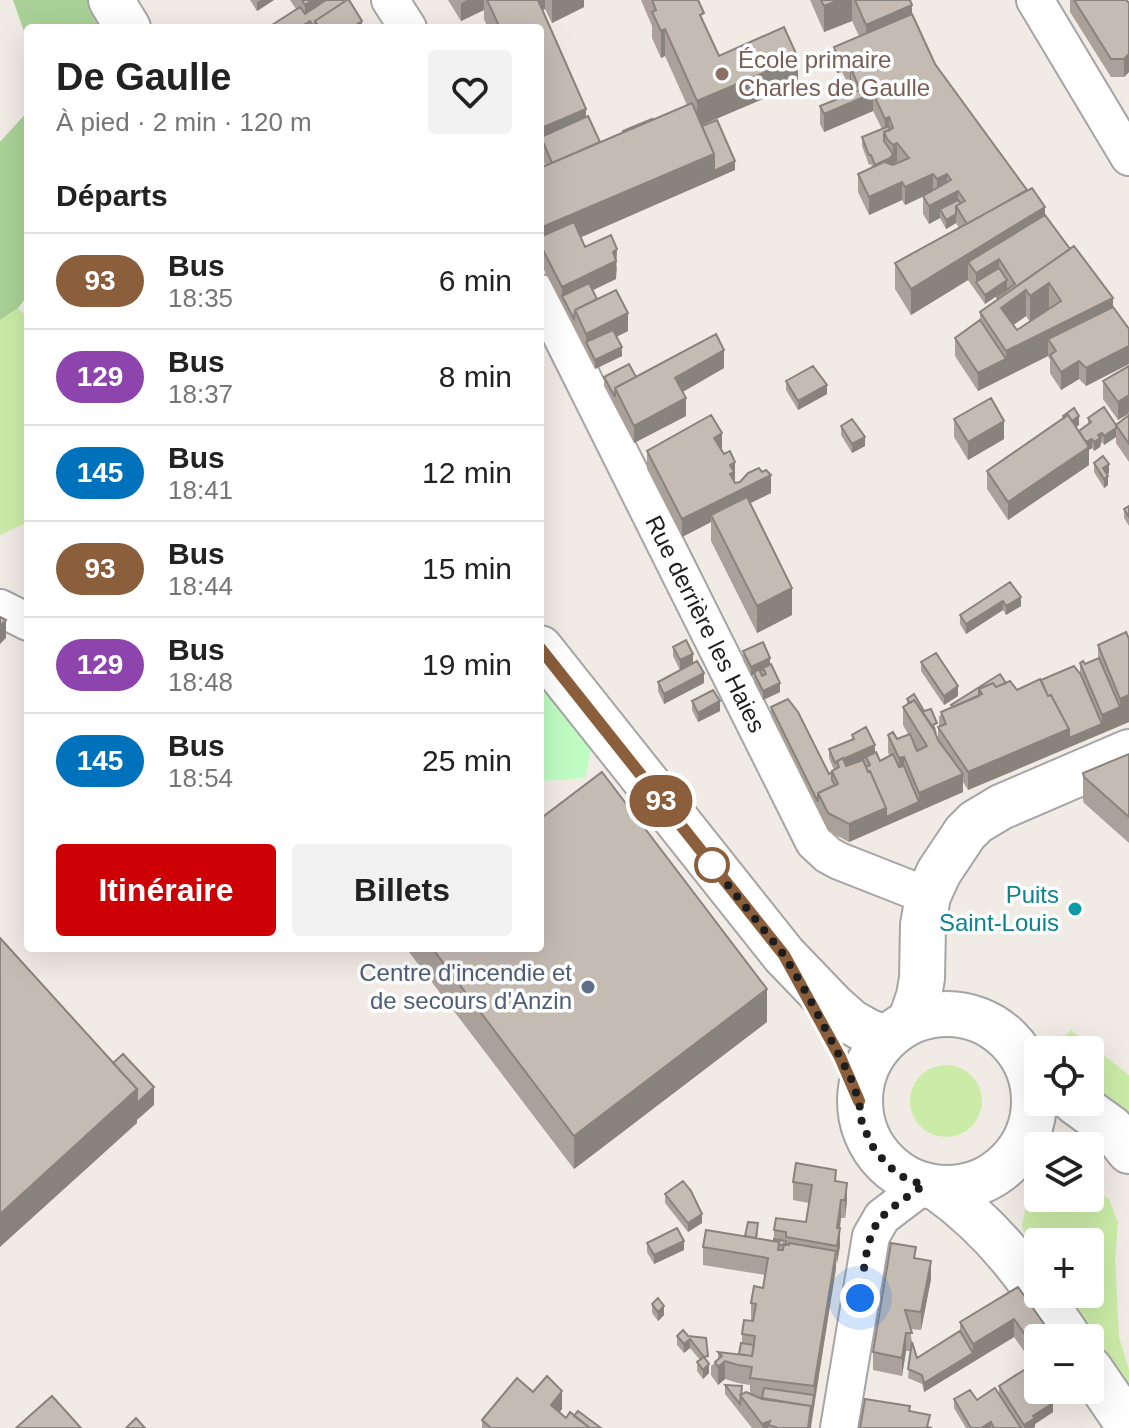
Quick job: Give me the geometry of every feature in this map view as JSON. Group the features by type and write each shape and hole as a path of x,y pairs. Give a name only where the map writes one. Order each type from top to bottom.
{"street":[{"path":"111,0 126,24"},
{"path":"390,0 405,24"},
{"path":"1035,0 1119,114 1129,157"},
{"name":"Rue derrière les Haies","path":"544,301 814,842 839,861 928,896"},
{"path":"0,608 24,620"},
{"path":"544,653 784,955 851,1022 869,1032 898,1030 933,1015 950,1014 974,1018 989,1025"},
{"path":"1024,1274 979,1221 961,1205 930,1187 896,1173 875,1151 862,1124 859,1101 861,1085 868,1063 898,1030 919,996 924,909 939,872 955,846 976,822 1001,807 1129,752"},
{"path":"923,938 932,963 948,988 1009,1040 1024,1060"},
{"path":"784,955 840,1057 859,1101"},
{"path":"839,1428 871,1236 882,1217 930,1187 960,1187 982,1181 1002,1169 1018,1151 1033,1116"},
{"path":"1094,1116 1111,1128 1129,1151"},
{"path":"1104,1389 1129,1426"}],"green space":[{"path":"13,0 91,0 105,24 24,24 24,32"},
{"path":"24,115 24,300 0,320 0,142"},
{"path":"18,308 24,314 24,524 0,535 0,320"},
{"path":"544,683 592,744 585,778 544,781"},
{"path":"1071,1030 1079,1036 1065,1036"},
{"path":"1104,1056 1129,1075 1129,1130 1104,1105"},
{"path":"946,1065 966,1071 976,1081 982,1101 976,1121 966,1131 946,1137 926,1131 916,1121 910,1101 916,1081 926,1071"},
{"path":"1104,1195 1109,1199 1118,1223 1115,1259 1119,1337 1129,1370 1129,1400 1104,1365 1104,1324 1078,1324 1065,1308 1104,1308 1104,1228 1024,1228 1024,1234 1022,1225 1025,1212 1104,1212"}],"building":[{"path":"326,0 344,2 315,24 310,21 305,24 274,24 300,7 305,14"},
{"path":"349,0 362,21 357,24 317,24 315,21"},
{"path":"487,0 538,0 586,109 544,127 544,24 498,24"},
{"path":"652,0 698,0 704,13 700,15 719,56 784,27 798,58 697,101 665,29 661,31 652,12 656,10"},
{"path":"821,0 839,0 824,6"},
{"path":"855,0 910,0 912,5 866,25"},
{"path":"1074,0 1126,0 1129,3 1129,54 1124,59 1111,59"},
{"path":"912,14 935,64 1027,190 967,224 956,206 965,201 958,191 929,206 923,196 951,180 947,174 937,179 933,174 905,187 902,182 869,197 858,174 884,162 893,165 909,158 897,143 893,145 887,139 884,132 893,128 889,117 885,119 873,93 824,114 820,106 860,90 851,68 842,54 837,55 834,47"},
{"path":"692,103 714,154 544,226 544,166"},
{"path":"588,116 600,142 552,163 544,136"},
{"path":"717,120 735,161 714,171 714,154 702,126"},
{"path":"889,126 890,130 884,132 884,141 893,154 875,165 862,137"},
{"path":"1032,188 1045,207 911,289 895,263"},
{"path":"958,200 961,203 956,206 956,214 946,220 940,209"},
{"path":"1045,215 1070,249 998,299 1015,284 999,259 976,273 968,262"},
{"path":"574,222 585,247 611,235 617,249 613,252 616,261 562,287 544,252 544,235"},
{"path":"1074,246 1113,298 1006,351 980,312","holes":["1049,283 1061,301 1017,330 1001,308 1026,290 1030,296"]},
{"path":"999,268 1007,280 985,295 976,282"},
{"path":"589,283 597,299 575,310 574,319 562,296"},
{"path":"616,290 628,313 586,334 575,310"},
{"path":"1113,307 1129,329 1129,346 1086,368 1079,361 1061,372 1050,355 1056,351 1048,339"},
{"path":"980,320 1006,359 978,373 955,338"},
{"path":"613,330 622,347 595,360 586,342"},
{"path":"716,334 724,350 675,378 686,398 634,426 615,388"},
{"path":"629,364 636,377 615,388 615,397 604,377"},
{"path":"813,366 827,385 798,401 786,381"},
{"path":"1129,366 1129,395 1118,402 1103,381"},
{"path":"991,398 1004,421 968,442 954,419"},
{"path":"1104,407 1116,428 1104,436 1102,433 1098,435 1100,438 1094,442 1092,439 1086,442 1079,431 1091,422 1088,418"},
{"path":"1074,408 1079,416 1072,421 1068,415 1064,418 1063,416"},
{"path":"711,415 722,433 714,438 724,454 730,451 735,462 730,465 734,472 730,474 735,483 759,468 771,475 682,519 647,451"},
{"path":"1068,415 1089,447 1008,502 987,471"},
{"path":"1129,415 1129,444 1116,425"},
{"path":"852,419 865,437 852,444 841,426"},
{"path":"1103,456 1109,464 1103,468 1108,476 1104,479 1094,463"},
{"path":"747,497 792,588 757,606 711,515"},
{"path":"1010,582 1021,597 1006,606 1003,601 966,624 960,615"},
{"path":"1126,632 1129,639 1129,695 1120,699 1098,645"},
{"path":"686,640 693,654 680,660 673,647"},
{"path":"763,642 770,658 751,667 743,651"},
{"path":"936,653 958,686 944,696 921,662"},
{"path":"1099,658 1120,707 1102,715 1080,663"},
{"path":"697,661 704,673 664,694 658,682"},
{"path":"771,664 780,683 763,691 754,673 759,669 762,676 766,674 763,668"},
{"path":"1074,666 1102,724 1069,738 1069,729 1041,680"},
{"path":"1000,674 1006,683 996,687 993,683 979,689 979,696 953,707 951,705"},
{"path":"1040,679 1069,729 968,772 938,727 946,724 941,712 982,694 979,689 993,683 996,687 1010,681 1017,690"},
{"path":"713,690 720,701 698,713 692,701"},
{"path":"914,694 924,711 931,709 937,723 933,725 935,730 914,700 910,703 907,699"},
{"path":"788,699 798,712 829,774 832,772 835,785 818,793 818,802 771,707"},
{"path":"914,700 963,774 919,793 904,757 899,758 888,735 893,732 897,739 910,734 917,751 927,746 903,707"},
{"path":"866,727 875,745 835,763 829,749 854,739 852,735"},
{"path":"876,752 880,761 893,754 899,767 904,766 919,802 886,817 886,808 866,767 870,765 866,757"},
{"path":"1129,754 1129,817 1083,773"},
{"path":"843,758 846,766 863,760 886,808 849,824 828,813 818,793 838,784 832,771 839,767 837,761"},
{"name":"Centre d'incendie et de secours d'Anzin","path":"602,772 767,989 574,1136 435,952 544,952 544,816"},
{"path":"0,938 137,1089 0,1214"},
{"path":"123,1054 154,1087 137,1103 137,1089 113,1063"},
{"path":"796,1163 836,1170 835,1181 847,1183 845,1200 841,1200 837,1246 786,1237 786,1232 774,1230 776,1218 806,1222 812,1185 793,1182"},
{"path":"683,1181 702,1214 688,1223 665,1194"},
{"path":"748,1222 758,1223 756,1238 745,1236"},
{"path":"677,1228 684,1241 654,1255 647,1243"},
{"path":"706,1230 779,1242 778,1250 783,1250 784,1244 789,1243 836,1251 814,1386 750,1378 752,1367 725,1361 718,1367 715,1362 722,1356 718,1352 752,1356 755,1336 742,1334 744,1320 753,1321 756,1304 751,1303 754,1286 763,1288 768,1258 703,1247"},
{"path":"774,1239 786,1241 786,1245 779,1245"},
{"path":"891,1243 916,1247 914,1258 931,1261 921,1312 905,1310 912,1333 906,1333 902,1358 873,1352"},
{"path":"1018,1287 1024,1296 1024,1308 1033,1308 1044,1324 1024,1324 1024,1333 1014,1319 973,1344 960,1322"},
{"path":"658,1298 664,1306 658,1312 652,1304"},
{"path":"683,1330 688,1336 706,1338 708,1356 704,1357 690,1339 684,1344 677,1336"},
{"path":"960,1331 973,1353 924,1383 922,1375 908,1369 912,1342 917,1358"},
{"path":"741,1343 754,1345 752,1356 739,1354"},
{"path":"704,1357 709,1364 703,1370 697,1362"},
{"path":"1024,1370 1024,1404 1051,1404 1024,1425 999,1386"},
{"path":"547,1376 562,1391 551,1405 566,1418 570,1412 590,1428 491,1428 482,1420 517,1378 533,1392"},
{"path":"725,1385 742,1386 740,1404"},
{"path":"764,1388 814,1395 811,1415 811,1406 762,1398"},
{"path":"995,1388 1021,1428 994,1428 991,1422 981,1428 971,1428 954,1399 970,1390 977,1400"},
{"path":"746,1392 762,1399 811,1406 808,1428 776,1428 768,1425 770,1421 762,1424 740,1395"},
{"path":"52,1396 81,1428 16,1428"},
{"path":"865,1399 910,1406 909,1411 930,1415 927,1427 932,1428 860,1428"},
{"path":"578,1411 601,1428 590,1428 574,1416"},
{"path":"136,1418 145,1428 126,1428"}],"bus line":[{"name":"93","path":"544,653 784,955 850,1076 859,1101"}],"place":[{"name":"École primaire Charles de Gaulle","path":"722,74"},
{"name":"Puits Saint-Louis","path":"1075,909"},
{"name":"Centre d'incendie et de secours d'Anzin","path":"588,987"}],"route":[{"path":"712,865 784,955 807,994 850,1076 859,1101 862,1124 875,1151 896,1173 924,1185 877,1224 871,1236 860,1298"}]}
